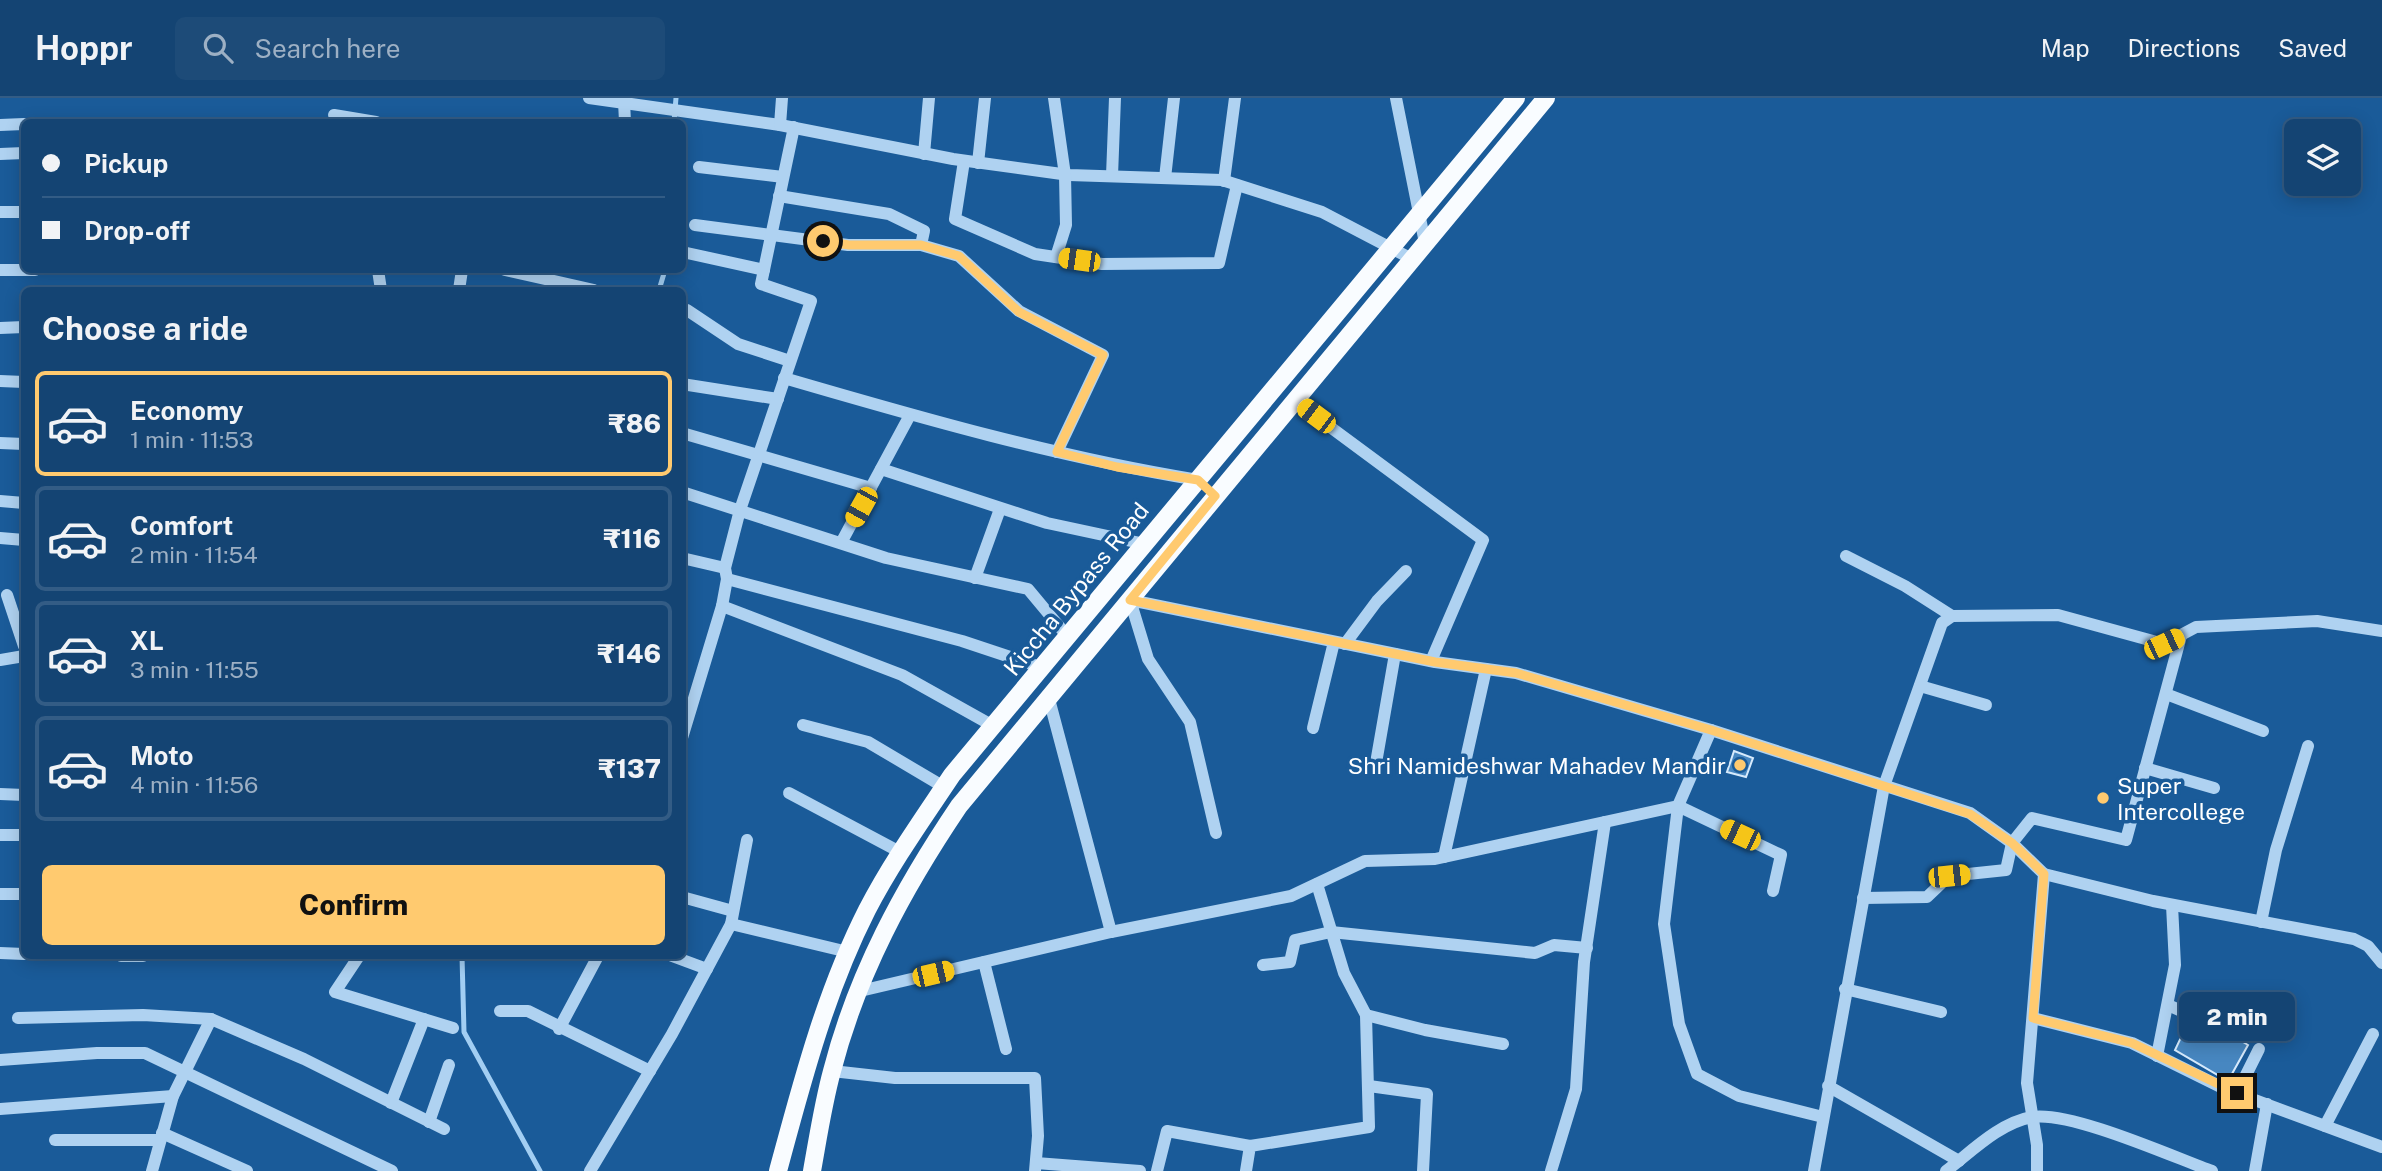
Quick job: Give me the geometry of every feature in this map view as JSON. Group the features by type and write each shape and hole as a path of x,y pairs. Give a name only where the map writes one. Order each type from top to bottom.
{"main road":[{"name":"Kiccha Bypass Road","path":"778,1171 811,1045 848,952 897,857 944,788 1390,246 1516,98"},
{"path":"812,1171 832,1071 856,992 887,922 959,806 1546,98"},
{"path":"1452,175 1471,190"},
{"path":"1366,275 1385,292"},
{"path":"1198,480 1215,496"},
{"path":"1112,584 1130,600"},
{"path":"897,857 914,876"}],"street":[{"path":"589,98 794,127 924,154 1065,175 1231,183 1322,212 1412,259"},
{"path":"780,125 782,98"},
{"path":"924,154 929,98"},
{"path":"978,163 985,98"},
{"path":"1055,98 1065,175 1066,225 1056,257"},
{"path":"1112,176 1115,98"},
{"path":"1165,178 1174,98"},
{"path":"964,161 955,219 1035,254 1102,264 1219,263 1231,183 1235,98"},
{"path":"1396,98 1425,243"},
{"path":"624,101 625,119"},
{"path":"334,115 358,119"},
{"path":"0,125 21,124"},
{"path":"688,697 722,606 740,510 811,301 761,284 794,127"},
{"path":"0,154 21,153"},
{"path":"699,167 783,177"},
{"path":"779,196 889,214 924,232 921,245"},
{"path":"0,212 21,212"},
{"path":"695,225 849,245 921,245 959,256 1019,312 1103,355 1057,452"},
{"path":"687,253 764,270"},
{"path":"0,270 21,270"},
{"path":"518,273 581,287"},
{"path":"687,310 738,344 790,361"},
{"path":"0,328 21,327"},
{"path":"784,378 910,415 1117,467 1198,480"},
{"path":"0,381 21,382"},
{"path":"686,385 778,399"},
{"path":"1295,401 1483,540 1431,661"},
{"path":"841,543 910,415"},
{"path":"686,434 871,488"},
{"path":"0,443 21,444"},
{"path":"881,469 919,479 1047,523 1145,544"},
{"path":"686,493 886,558 1028,589 1068,637"},
{"path":"0,501 21,503"},
{"path":"975,578 1000,509"},
{"path":"0,538 21,540"},
{"path":"1846,556 1905,586 1952,616 2058,615 2164,644 2196,626 2317,621 2382,631"},
{"path":"686,559 726,574 962,641 1043,668"},
{"path":"1313,728 1339,643 1406,571"},
{"path":"7,595 21,637"},
{"path":"1216,833 1190,722 1148,659 1130,600 1431,661 1516,673 1711,730 1970,814 2012,843 2044,874 2172,905 2354,939 2368,946 2382,963"},
{"path":"722,606 902,675 995,727"},
{"path":"1814,1171 1884,786 1942,623 1952,616"},
{"path":"1863,898 1927,897 1949,876 2006,870 2012,843 2032,818 2126,840 2181,636"},
{"path":"1376,763 1395,654"},
{"path":"0,660 21,656"},
{"path":"1444,857 1486,668"},
{"path":"1920,686 1986,705"},
{"path":"2166,694 2263,731"},
{"path":"1049,699 1111,932"},
{"path":"803,726 868,742 944,788"},
{"path":"1711,730 1678,806 1664,924 1679,1024 1697,1074 1739,1096 1823,1116"},
{"path":"2261,922 2276,850 2308,746"},
{"path":"2145,768 2214,788"},
{"path":"789,793 897,857"},
{"path":"0,794 21,795"},
{"path":"856,992 1111,932 1291,896 1365,862 1444,857 1678,806 1781,855 1773,891"},
{"path":"1551,1171 1576,1089 1587,948 1605,822"},
{"path":"0,835 21,835"},
{"path":"590,1171 650,1071 732,917 747,840"},
{"path":"2037,1171 2038,1145 2026,1083 2044,874"},
{"path":"1157,1171 1167,1131 1250,1146 1369,1127 1366,1015 1344,973 1317,884"},
{"path":"0,894 21,894"},
{"path":"686,899 732,917 848,952"},
{"path":"2157,1056 2175,965 2172,905"},
{"path":"1263,965 1290,962 1295,940 1331,932 1535,953 1554,945 1587,948"},
{"path":"0,953 21,954"},
{"path":"357,959 335,992 453,1028"},
{"path":"559,1029 596,959"},
{"path":"681,959 707,968"},
{"path":"984,962 1006,1049"},
{"path":"1845,989 1941,1012"},
{"path":"2168,1005 2188,1014"},
{"path":"500,1011 528,1011 559,1029 650,1071"},
{"path":"18,1018 143,1015 211,1019 304,1059 444,1129"},
{"path":"1366,1015 1424,1030 1503,1044"},
{"path":"2033,1018 2132,1043 2237,1093 2382,1147"},
{"path":"152,1171 173,1096 211,1019"},
{"path":"391,1102 424,1019"},
{"path":"2325,1126 2373,1034"},
{"path":"2237,1093 2259,1049"},
{"path":"0,1060 97,1053 145,1054 393,1171"},
{"path":"429,1122 449,1065"},
{"path":"832,1071 895,1078 1034,1078 1035,1167 1140,1171"},
{"path":"1369,1086 1427,1094 1423,1171"},
{"path":"1828,1086 1959,1161"},
{"path":"0,1109 173,1096"},
{"path":"2255,1171 2267,1104"},
{"path":"1945,1171 1997,1132 2032,1117 2081,1122 2212,1171"},
{"path":"55,1140 161,1136 247,1171"},
{"path":"1245,1171 1250,1146"}],"building":[{"name":"Shri Namideshwar Mahadev Mandir","path":"1734,751 1753,758 1746,777 1727,772"},
{"path":"2193,1012 2248,1045 2228,1081 2175,1050"}],"waterway":[{"path":"674,119 676,98"},
{"path":"660,287 664,273"},
{"path":"462,959 464,1032 540,1171"}],"place":[{"name":"Shri Namideshwar Mahadev Mandir","path":"1740,765"},
{"name":"Super Intercollege","path":"2103,798"}],"route":[{"path":"823,241 849,245 921,245 959,256 1019,312 1103,355 1057,452 1117,467 1198,480 1215,496 1130,600 1435,662 1516,673 1726,734 1970,814 2012,843 2044,874 2033,1018 2132,1043 2237,1093"}]}
